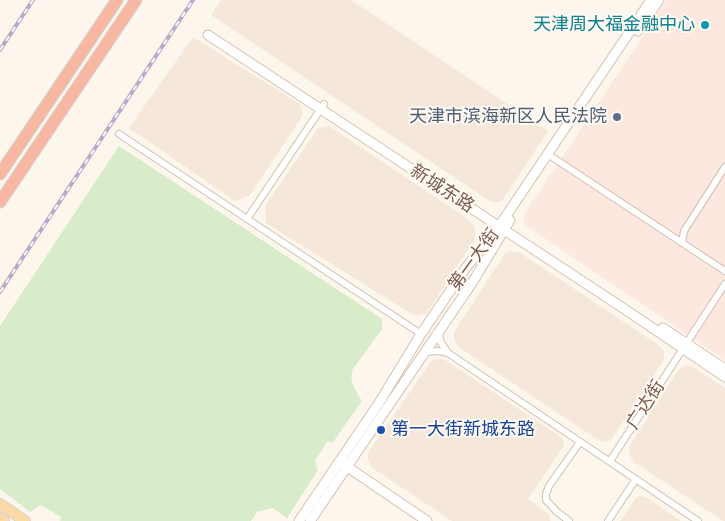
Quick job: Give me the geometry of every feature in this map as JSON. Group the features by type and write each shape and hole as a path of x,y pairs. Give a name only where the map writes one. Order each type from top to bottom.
{"highway":[{"path":"0,174 117,0"},
{"path":"0,202 136,0"}],"main road":[{"name":"第一大街","path":"299,521 425,352 472,283 503,226 651,0"},
{"name":"第一大街","path":"310,521 421,334 465,270 503,226 552,158 659,0"},
{"name":"新城东路","path":"210,32 626,310 725,370"},
{"name":"新城东路","path":"684,346 725,378"},
{"path":"343,464 427,521"},
{"path":"0,504 25,521"},
{"path":"0,518 4,521"}],"street":[{"path":"247,219 322,106"},
{"path":"119,134 421,334"},
{"path":"552,158 725,271"},
{"path":"682,242 684,231 725,167"},
{"name":"广达街","path":"610,460 725,284"},
{"path":"439,331 440,341 448,353"},
{"path":"425,352 439,351 448,353 580,442 610,460 698,521"},
{"path":"568,521 546,500 546,494 548,486 580,442"},
{"path":"608,521 636,479"}],"shaded area":[{"path":"221,0 351,0 548,131 501,202 491,202 211,15"},
{"path":"667,0 725,0 725,360 525,225 524,219 524,214"},
{"path":"193,37 300,104 303,115 249,196 235,201 129,128"},
{"path":"329,126 468,219 475,228 475,239 426,314 416,316 410,313 266,223 265,206 318,128"},
{"path":"510,251 519,252 660,346 664,351 664,360 611,440 605,442 597,439 460,348 454,339 454,332 504,255"},
{"path":"445,360 561,437 564,442 563,447 528,499 549,514 551,521 452,521 371,467 368,453 431,361"},
{"path":"686,365 693,367 725,388 725,521 634,462 630,456 629,447 679,369"},
{"path":"640,496 646,497 681,521 620,521 636,498"}],"green space":[{"path":"119,146 382,319 382,329 352,373 353,385 362,401 333,442 327,442 315,461 318,470 287,518 273,508 257,512 251,521 60,521 61,517 41,505 30,512 0,489 0,326"}],"railway":[{"path":"0,50 33,0"},
{"path":"0,292 193,0"}],"place":[{"name":"天津周大福金融中心","path":"705,25"},
{"name":"天津市滨海新区人民法院","path":"617,117"},
{"name":"第一大街新城东路","path":"381,430"}]}
